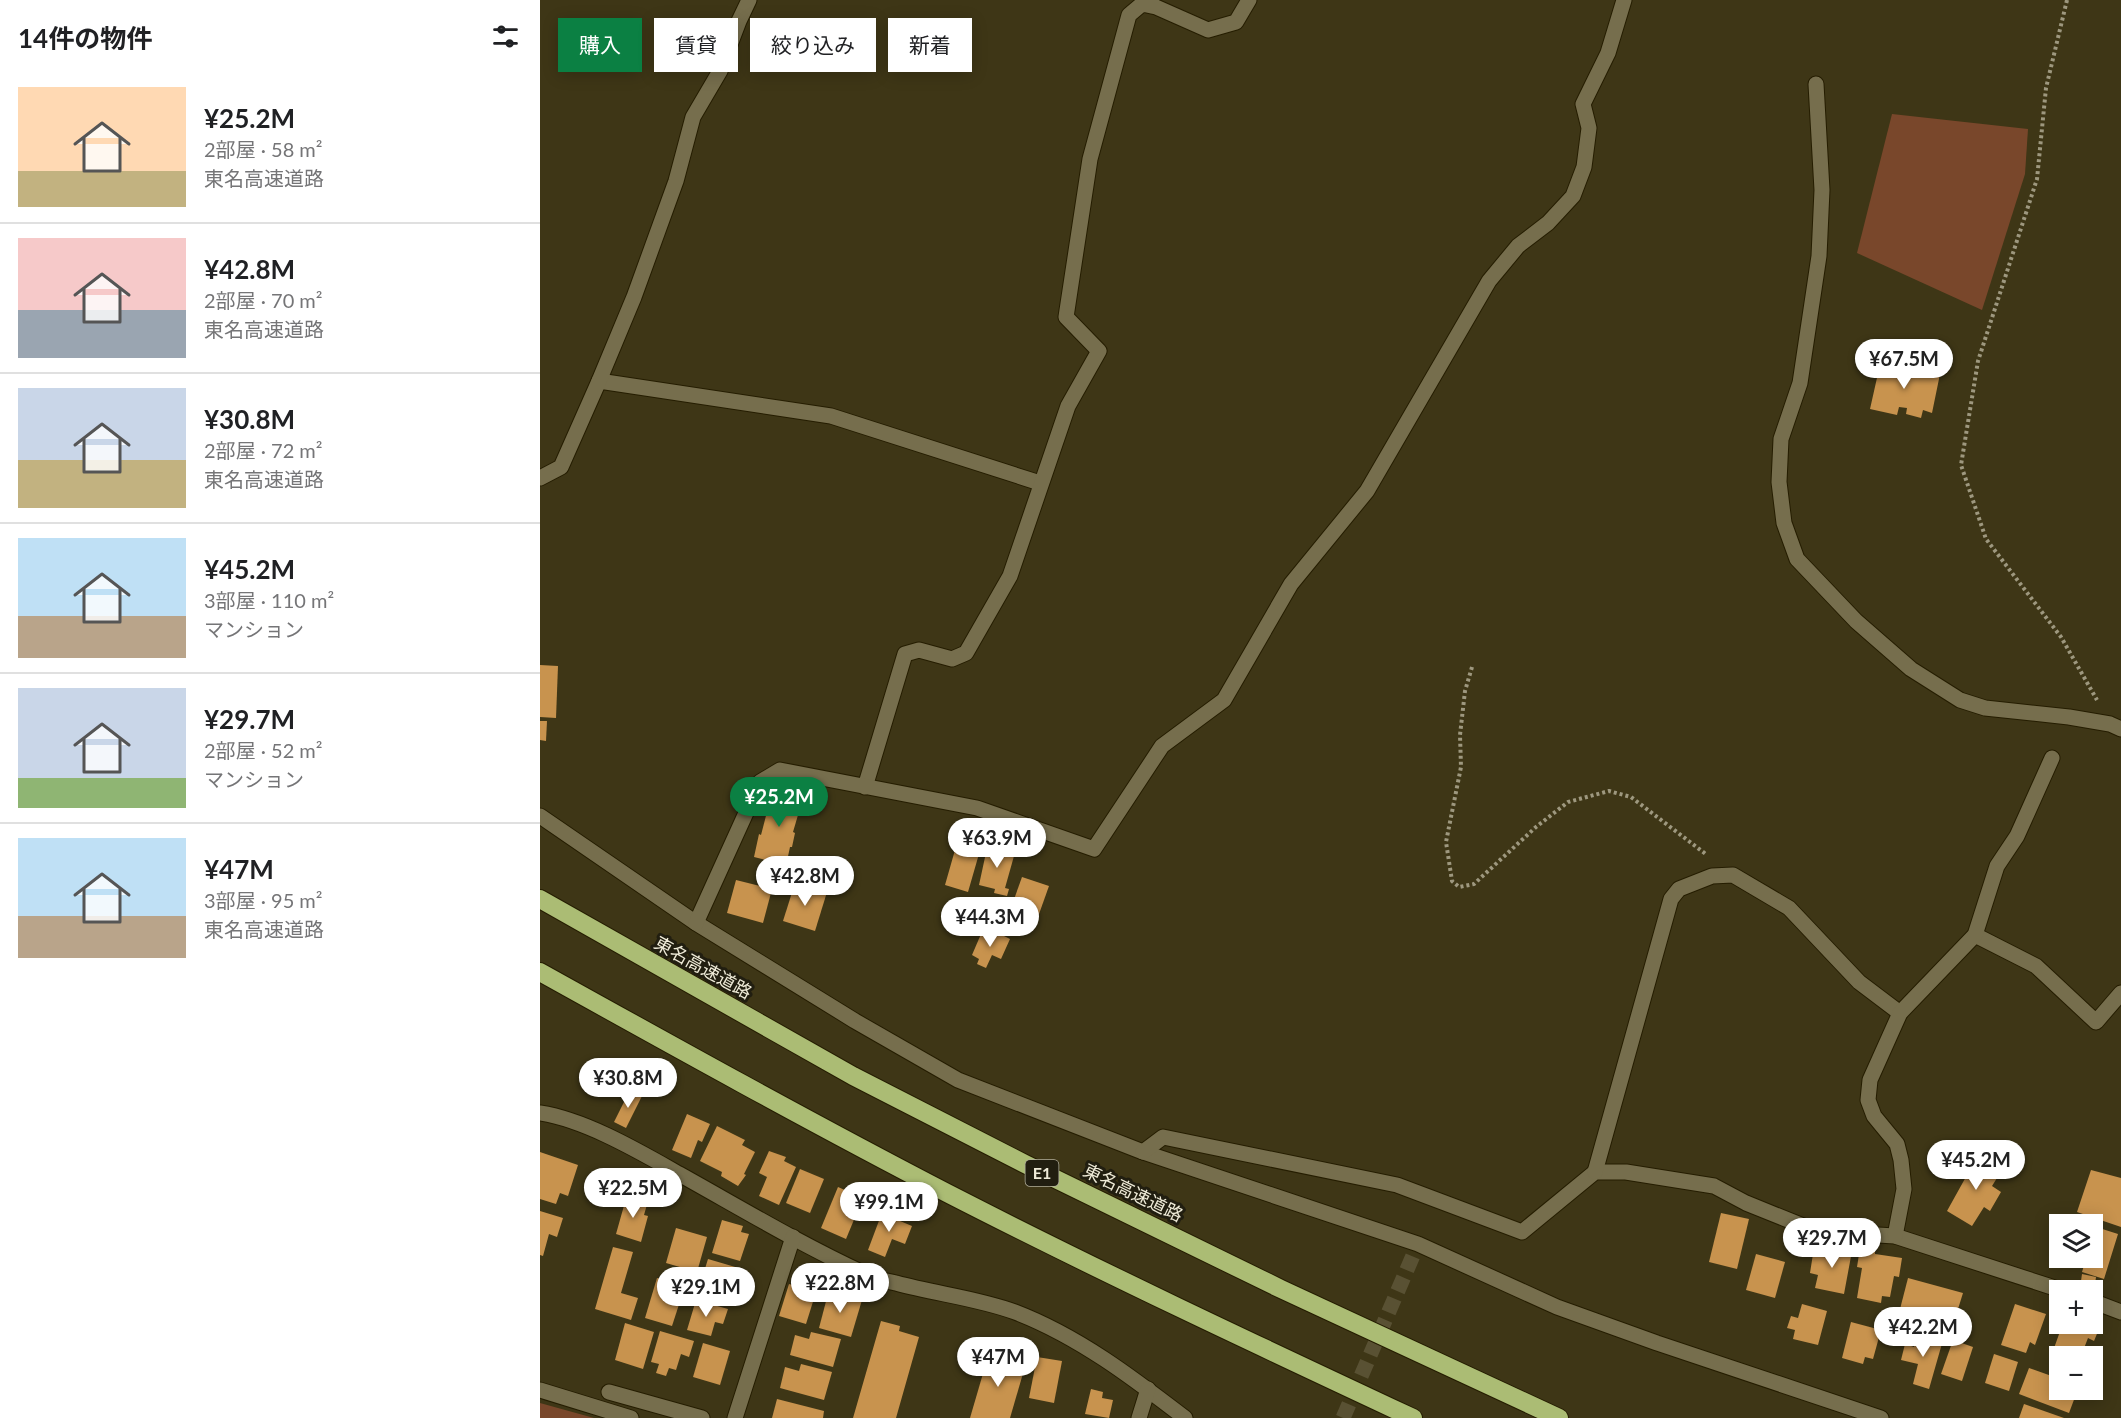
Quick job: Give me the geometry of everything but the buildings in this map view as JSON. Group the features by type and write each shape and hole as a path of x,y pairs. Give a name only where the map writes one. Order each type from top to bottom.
{"highway":[{"name":"東名高速道路","path":"540,899 853,1076 1025,1164 1281,1289 1559,1418"},
{"path":"540,972 726,1076 947,1193 1184,1311 1413,1418"}],"street":[{"path":"540,478 561,467 599,381 634,297 676,182 693,117 720,71 749,0"},
{"path":"865,787 905,654 919,650 952,659 966,653 1010,576 1068,406 1099,351 1066,317 1090,159 1129,15 1142,4 1156,7 1208,30 1236,22 1249,0"},
{"path":"696,923 760,782 780,770 977,808 1094,849 1162,746 1224,700 1291,584 1367,491 1489,280 1518,246 1548,223 1573,196 1584,167 1589,128 1583,104 1608,53 1624,0"},
{"path":"1816,84 1822,190 1819,256 1800,383 1781,439 1779,482 1784,523 1797,559 1856,621 1911,669 1960,700 1985,708 2069,717 2116,727"},
{"path":"599,381 831,416 1041,483"},
{"path":"1895,1236 1904,1189 1901,1160 1897,1144 1874,1116 1869,1100 1870,1080 1900,1013 1975,935 1997,866 2017,836 2052,758"},
{"path":"540,816 696,923 855,1021 958,1080 1143,1152 1418,1245 1568,1311 1881,1418"},
{"path":"1143,1152 1163,1137 1397,1185 1522,1232 1595,1172 1671,899 1679,889 1712,876 1733,875 1789,908 1859,982 1900,1013"},
{"path":"1975,935 2036,966 2096,1022 2121,993"},
{"path":"540,1113 561,1116 638,1151 792,1237 869,1276 915,1288 970,1298 1016,1313 1088,1350 1148,1389 1185,1418"},
{"path":"1595,1172 1626,1172 1714,1186 1746,1203 1803,1226 1842,1233 1895,1236 2049,1286"},
{"path":"735,1418 792,1237"},
{"path":"2103,1306 2121,1312"},
{"path":"1139,1418 1148,1389"},
{"path":"540,1390 631,1418"},
{"path":"609,1392 702,1418"}],"path":[{"path":"2067,0 2046,88 2037,179 1978,361 1960,465 1986,539 2061,637 2116,727"},
{"path":"1472,667 1462,724 1461,766 1446,842 1452,881 1459,887 1474,884 1536,827 1568,802 1609,791 1631,797 1733,875"}],"shaded area":[{"path":"1892,114 2028,129 2025,174 1982,310 1857,253"},
{"path":"540,1403 594,1418 540,1418"}],"tunnel":[{"path":"1343,1418 1418,1244"}]}
